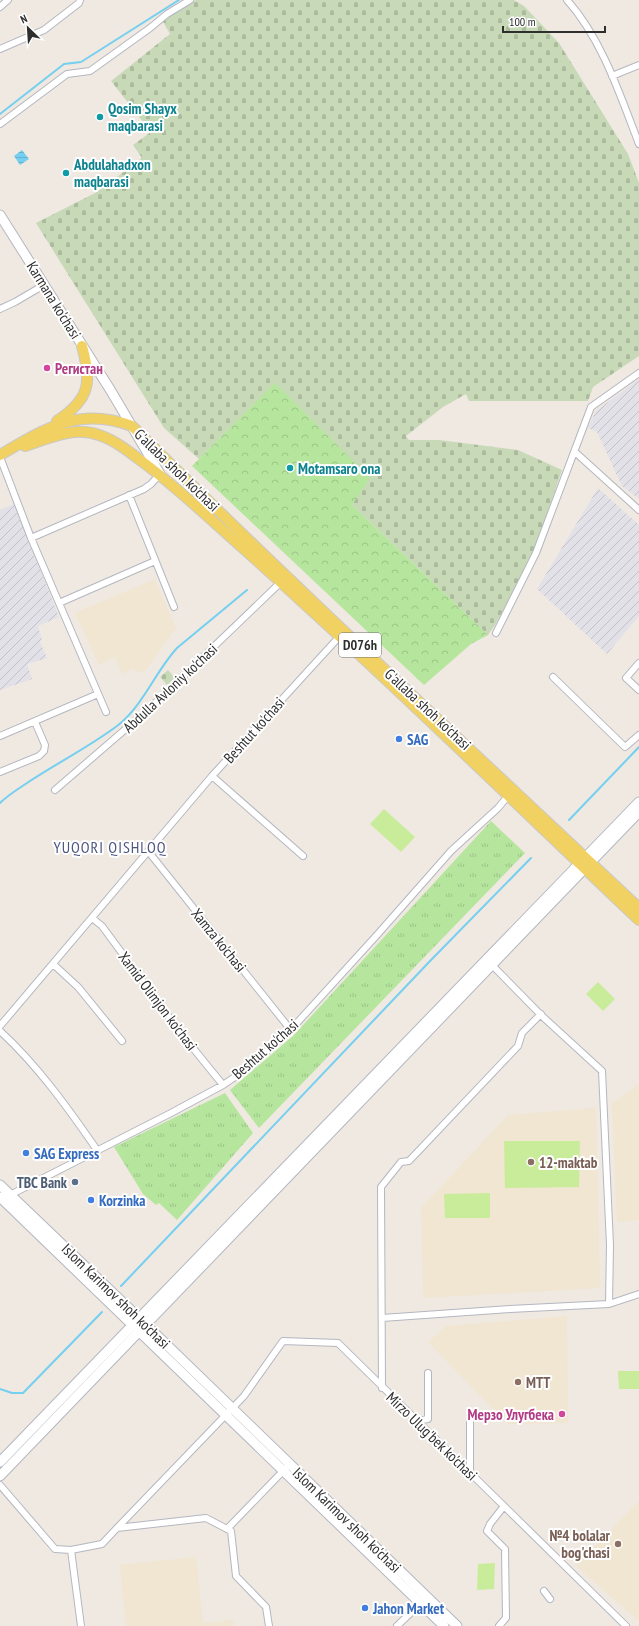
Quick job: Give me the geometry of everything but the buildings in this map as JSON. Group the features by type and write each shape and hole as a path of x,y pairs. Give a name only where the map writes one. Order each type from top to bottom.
{"main road":[{"name":"Karmana ko'chasi","path":"0,215 132,426"},
{"path":"0,456 48,428 72,411 83,397 87,386 88,373 82,346"},
{"path":"48,428 68,421 97,418 107,419 132,426"},
{"name":"G'allaba shoh ko'chasi","path":"132,426 160,474 281,582 508,796 584,863 612,882 639,908"},
{"name":"G'allaba shoh ko'chasi","path":"132,426 584,863"},
{"path":"0,456 64,433 87,432 100,435 113,441 160,474"},
{"path":"0,1462 142,1321 584,863 639,802"},
{"path":"584,863 639,812"},
{"path":"584,863 639,920"},
{"name":"Islom Karimov shoh ko'chasi","path":"0,1185 290,1464 424,1600 444,1626"},
{"name":"Islom Karimov shoh ko'chasi","path":"0,1197 283,1471 424,1600 457,1626"},
{"path":"0,1476 135,1328"}],"street":[{"path":"0,7 8,0"},
{"path":"0,49 44,30 79,3 80,0"},
{"path":"0,124 66,74 90,71 147,31 167,14 190,0"},
{"path":"567,0 574,8 602,54 639,144"},
{"path":"612,76 639,66"},
{"path":"0,309 44,285"},
{"path":"496,633 536,553 591,407 639,373"},
{"path":"575,452 639,510"},
{"path":"0,456 31,538 106,712"},
{"path":"31,538 129,495 151,484 160,474"},
{"path":"129,495 174,607"},
{"path":"59,603 155,561"},
{"name":"Abdulla Avloniy ko'chasi","path":"55,790 150,708 281,582"},
{"name":"Beshtut ko'chasi","path":"0,1026 212,776 339,637"},
{"path":"639,663 626,678 639,690"},
{"path":"553,677 625,747 639,735"},
{"path":"0,736 98,694"},
{"path":"0,772 39,756 44,751 45,744 34,722"},
{"path":"212,776 303,856"},
{"name":"Beshtut ko'chasi","path":"10,1195 171,1114 223,1085 251,1066 290,1029 451,851 498,808 508,796"},
{"name":"Xamza ko'chasi","path":"148,852 290,1029"},
{"name":"Xamid Olimjon ko'chasi","path":"92,918 102,926 180,1032 223,1085"},
{"path":"488,962 602,1071 610,1245 609,1304"},
{"path":"53,964 78,987 122,1041"},
{"path":"382,1388 381,1187 401,1162 409,1161 518,1046 522,1033 541,1014"},
{"path":"0,1031 16,1046 73,1115 97,1150"},
{"path":"382,1318 510,1308 609,1304 639,1294"},
{"name":"Mirzo Ulug'bek ko'chasi","path":"232,1408 244,1396 283,1341 338,1343 382,1388 626,1626"},
{"path":"416,1420 428,1419 428,1373"},
{"path":"0,1486 55,1549 71,1550 102,1544 232,1408"},
{"path":"470,1416 470,1474"},
{"path":"227,1529 290,1464"},
{"path":"499,1626 506,1618 505,1549 487,1531 490,1524 504,1506"},
{"path":"117,1528 206,1518 227,1529 230,1531 236,1576 266,1607 269,1626"},
{"path":"71,1550 81,1626"},
{"path":"544,1591 550,1599"},
{"path":"397,1626 424,1600"}],"shaded area":[{"path":"639,379 639,499 622,486 597,432 588,428 596,411"},
{"path":"598,488 639,525 639,616 607,654 537,589"},
{"path":"14,504 59,617 38,626 42,640 40,642 47,658 27,664 32,679 0,690 0,510"},
{"path":"155,579 176,628 146,670 138,673 134,668 122,674 115,657 99,665 75,613"},
{"path":"639,1084 639,1220 617,1222 612,1104"},
{"name":"12-maktab","path":"596,1108 600,1288 423,1298 421,1208 508,1115"},
{"name":"MTT","path":"567,1316 568,1423 508,1424 428,1342 446,1326"},
{"name":"№4 bolalar bog'chasi","path":"639,1501 639,1621 576,1566"},
{"path":"196,1557 203,1623 233,1620 234,1626 126,1626 120,1565"}],"green space":[{"path":"196,0 514,0 524,6 559,43 628,154 639,183 639,356 593,387 588,401 469,401 466,394 443,407 406,436 409,440 439,440 518,450 562,470 532,558 488,635 352,505 275,384 199,459 164,428 36,223 97,192 142,158 133,145 151,132 111,81 170,34 162,20"},
{"path":"275,383 370,478 352,505 488,635 471,644 424,685 192,466"},
{"path":"168,670 175,678 167,685 160,677"},
{"path":"384,809 415,837 401,852 370,824"},
{"path":"491,821 525,853 259,1128 230,1090 293,1036"},
{"path":"598,982 615,999 603,1011 586,994"},
{"path":"225,1093 253,1133 177,1220 159,1203 156,1205 143,1194 114,1147"},
{"path":"504,1141 580,1141 579,1187 505,1188"},
{"path":"490,1193 490,1218 445,1218 444,1194"},
{"path":"618,1371 639,1371 639,1389 619,1389"},
{"path":"495,1563 494,1589 477,1590 478,1564"}],"water":[{"path":"22,150 29,159 20,165 14,156"}],"waterway":[{"path":"0,114 64,64 81,62 179,0"},
{"path":"0,803 38,776 117,726 142,699 169,657 177,648 247,590"},
{"path":"569,820 639,747"},
{"path":"121,1286 431,960 531,858"},
{"path":"0,1389 12,1393 23,1393 102,1312"}],"place":[{"name":"Qosim Shayx maqbarasi","path":"100,117"},
{"name":"Abdulahadxon maqbarasi","path":"66,173"},
{"name":"Регистан","path":"47,368"},
{"name":"Motamsaro ona","path":"290,468"},
{"name":"SAG","path":"399,739"},
{"name":"SAG Express","path":"26,1153"},
{"name":"12-maktab","path":"531,1162"},
{"name":"TBC Bank","path":"75,1182"},
{"name":"Korzinka","path":"91,1200"},
{"name":"MTT","path":"518,1382"},
{"name":"Мерзо Улугбека","path":"562,1414"},
{"name":"№4 bolalar bog'chasi","path":"618,1544"},
{"name":"Jahon Market","path":"365,1608"}],"district":[{"name":"YUQORI QISHLOQ","path":"110,847"}]}
